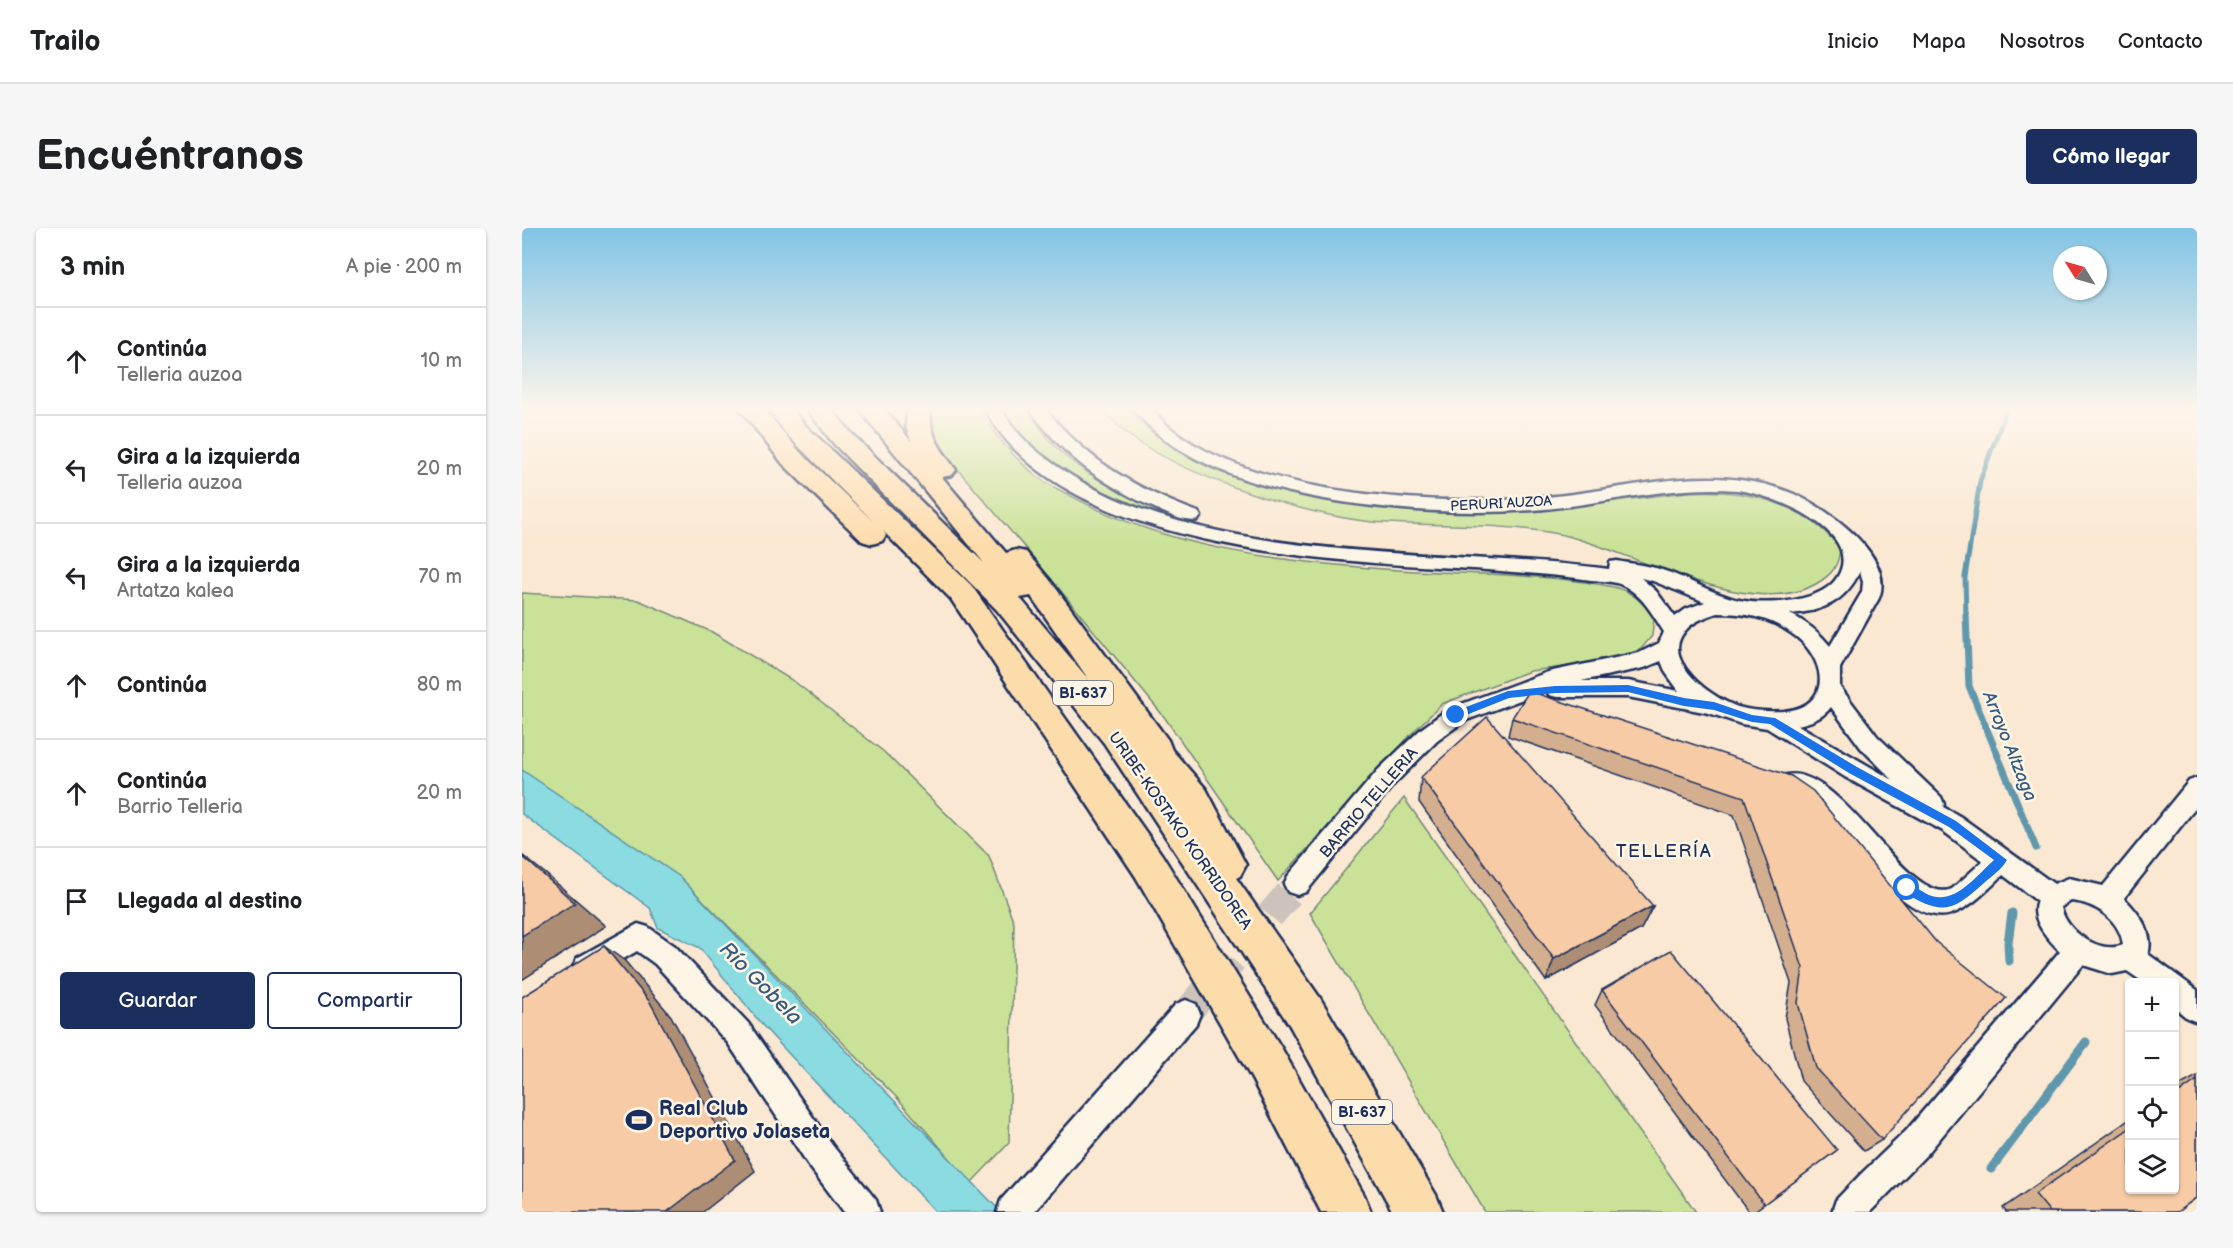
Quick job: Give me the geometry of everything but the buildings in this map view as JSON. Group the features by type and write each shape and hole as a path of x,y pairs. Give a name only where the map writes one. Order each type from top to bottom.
{"highway":[{"path":"772,454 826,493"},
{"path":"790,454 826,493 878,540 942,606 1011,669"},
{"name":"BI-637","path":"820,454 960,592 1149,866 1268,1064 1347,1212"},
{"name":"URIBE-KOSTAKO KORRIDOREA","path":"858,454 1007,603 1116,734 1305,1012 1419,1212"},
{"path":"908,454 1192,799"},
{"path":"930,454 1039,586 1192,799 1305,1012"}],"street":[{"path":"1027,454 1064,479 1112,505 1171,525 1255,543 1402,560 1575,571 1626,579 1644,589 1655,600 1671,639 1671,663 1680,679 1695,694 1732,714 1772,720 1792,718 1809,712 1822,702 1830,690 1831,666 1820,647 1803,630 1781,617 1755,608"},
{"path":"1077,454 1115,482 1169,508 1213,523 1268,536 1330,545 1635,569 1657,575 1734,606"},
{"name":"PERURI AUZOA","path":"1200,454 1266,479 1329,494 1390,502 1462,507 1537,503 1676,486 1724,484 1765,489 1796,500 1820,513 1836,529"},
{"path":"1508,695 1556,678 1644,660 1671,639 1683,619 1697,611 1715,606 1802,607 1827,599 1844,585 1852,570 1854,554 1836,529"},
{"path":"1831,666 1865,606 1873,585 1868,565 1854,543 1836,529"},
{"path":"1508,695 1555,689 1628,689 1684,702 1714,706"},
{"path":"1830,690 1869,742 1952,824"},
{"name":"BARRIO TELLERIA","path":"1297,884 1386,777 1429,735 1456,715 1508,695"},
{"path":"1772,720 1853,770 1952,824 2052,897"},
{"path":"1772,776 1807,789 1829,804 1907,888 1930,902 1948,903 1961,897 2002,860"},
{"path":"2107,900 2197,788"},
{"path":"2069,889 2088,892 2107,900 2121,910 2132,923 2137,936 2136,948 2130,957 2120,961 2107,961 2078,950 2055,928 2050,916 2049,906 2052,897 2069,889"},
{"path":"568,979 638,936 665,956 738,1033 821,1156 864,1212"},
{"path":"1848,1212 1872,1185 1917,1142 2078,950"},
{"path":"2130,957 2159,978"},
{"path":"2179,992 2197,1008"},
{"path":"1013,1212 1186,1014"}],"green space":[{"path":"944,454 1013,454 1045,482 1073,497 1146,529 1185,540 1304,562 1384,569 1528,576 1585,582 1621,589 1642,602 1654,618 1652,636 1641,649 1630,654 1587,664 1530,671 1442,704 1415,730 1278,881 1165,718 1043,569"},
{"path":"1035,454 1064,454 1106,484 1168,516 1095,491 1045,463"},
{"path":"1159,454 1184,454 1219,469 1256,481 1321,498 1388,508 1455,513 1522,511 1689,492 1731,493 1752,496 1792,510 1810,520 1826,533 1840,549 1838,561 1833,570 1816,584 1789,593 1758,594 1724,589 1559,534 1513,528 1373,522 1345,518 1281,503 1182,466"},
{"path":"522,593 638,600 712,632 795,682 884,752 989,856 1014,923 1009,1143 971,1183 900,1101 680,877 522,770"},
{"path":"1404,798 1696,1212 1485,1212 1310,913"}],"water":[{"name":"Río Gobela","path":"522,770 680,877 1001,1212 936,1212 763,1026 700,948 658,928 650,908 522,814"}],"waterway":[{"name":"Arroyo Altzaga","path":"1966,617 1965,577 1980,481 1990,454"},
{"name":"Arroyo Altzaga","path":"1966,615 1969,686 2036,848"},
{"name":"Arroyo Altzaga","path":"2009,961 2008,943 2012,913"},
{"name":"Arroyo Altzaga","path":"1991,1169 2086,1042"}],"tunnel":[{"path":"1186,1014 1297,884"}],"place":[{"name":"Real Club Deportivo Jolaseta","path":"639,1120"}],"district":[{"name":"TELLERÍA","path":"1664,851"}],"route":[{"path":"1456,715 1508,695 1555,689 1628,689 1684,702 1714,706 1752,719 1772,720 1853,770 1952,824 2002,860 1961,897 1948,903 1930,902 1907,888"}]}
